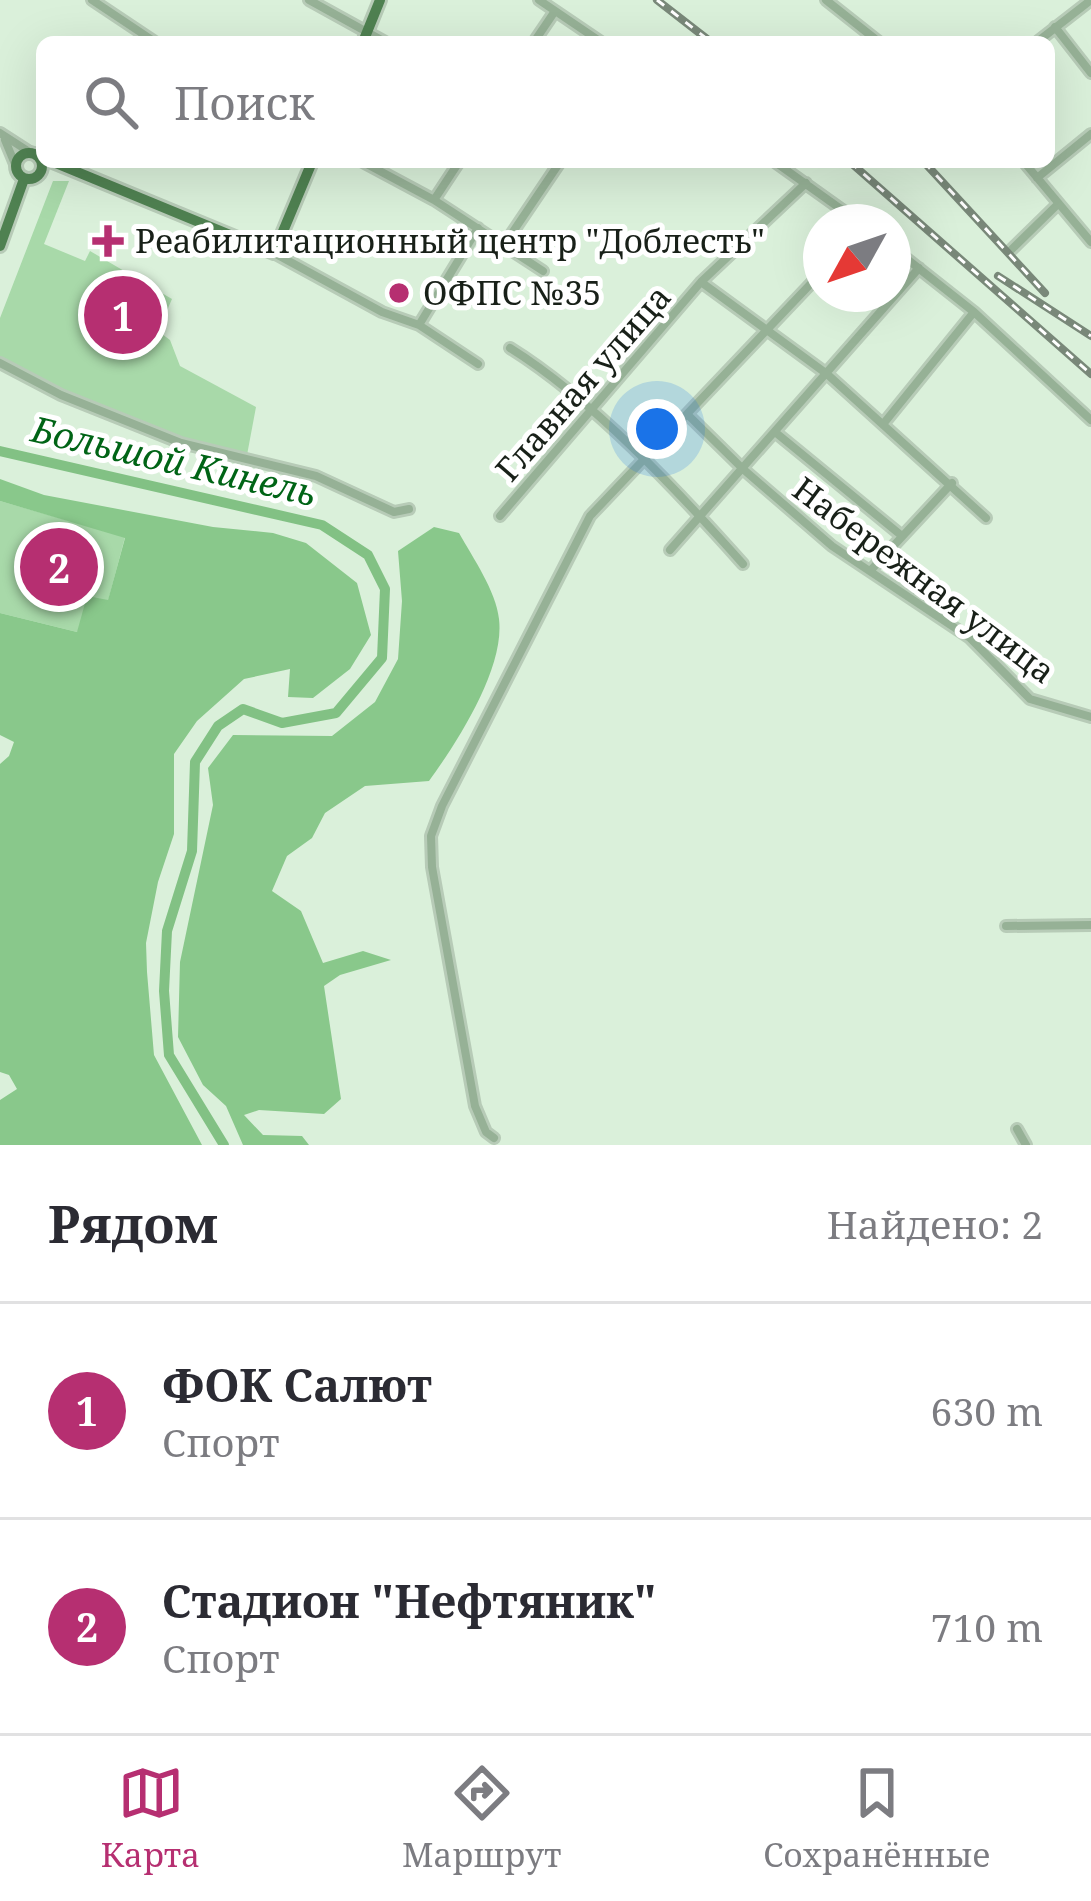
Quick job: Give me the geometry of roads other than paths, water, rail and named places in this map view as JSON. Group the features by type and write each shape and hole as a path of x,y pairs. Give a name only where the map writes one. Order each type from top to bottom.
{"main road":[{"path":"365,36 380,0"},
{"path":"36,155 23,154 15,164 17,173 30,178 69,169 274,253 309,168"},
{"path":"0,246 30,178 39,168"}],"street":[{"path":"92,0 146,36"},
{"path":"309,0 363,36"},
{"path":"539,0 592,36"},
{"path":"1044,36 1090,0"},
{"path":"829,1 865,36"},
{"path":"538,36 555,11"},
{"path":"1055,27 1091,73"},
{"path":"0,134 36,155"},
{"path":"0,134 15,164"},
{"path":"1055,163 1091,134"},
{"path":"374,168 434,200 543,272"},
{"path":"434,200 455,168"},
{"path":"504,245 556,168"},
{"path":"784,168 835,204"},
{"path":"1029,168 1091,242"},
{"path":"1037,178 1049,168"},
{"name":"Главная улица","path":"500,516 701,282 806,183"},
{"path":"1011,250 1058,203"},
{"path":"419,325 478,228"},
{"path":"274,253 382,312 419,325 478,364"},
{"path":"911,262 1091,420"},
{"path":"670,550 919,268"},
{"path":"701,282 827,374 986,518"},
{"path":"494,1138 486,1132 475,1106 432,867 431,836 590,516 803,293"},
{"path":"884,423 974,313"},
{"path":"510,348 541,368 641,459 743,564"},
{"path":"0,364 181,443 316,476 394,512 410,509"},
{"name":"Набережная улица","path":"687,414 743,470 832,546 970,638 1030,699 1091,717"},
{"path":"775,432 902,536"},
{"path":"871,570 952,483"},
{"path":"1006,926 1091,925"},
{"path":"1017,1130 1026,1145"}],"waterway":[{"name":"Большой Кинель","path":"0,451 322,525 368,555 385,589 382,658 336,713 282,723 243,709 218,726 195,762 192,851 167,931 164,991 169,1055 224,1145"}],"railway":[{"path":"657,0 703,36"},
{"path":"857,168 1091,374"},
{"path":"930,168 1045,293"},
{"path":"998,276 1091,336"}],"place":[{"name":"Реабилитационный центр \"Доблесть\"","path":"108,241"},
{"name":"ОФПС №35","path":"399,293"},
{"name":"ФОК Салют","path":"123,315"},
{"name":"Стадион \"Нефтяник\"","path":"59,567"}]}
